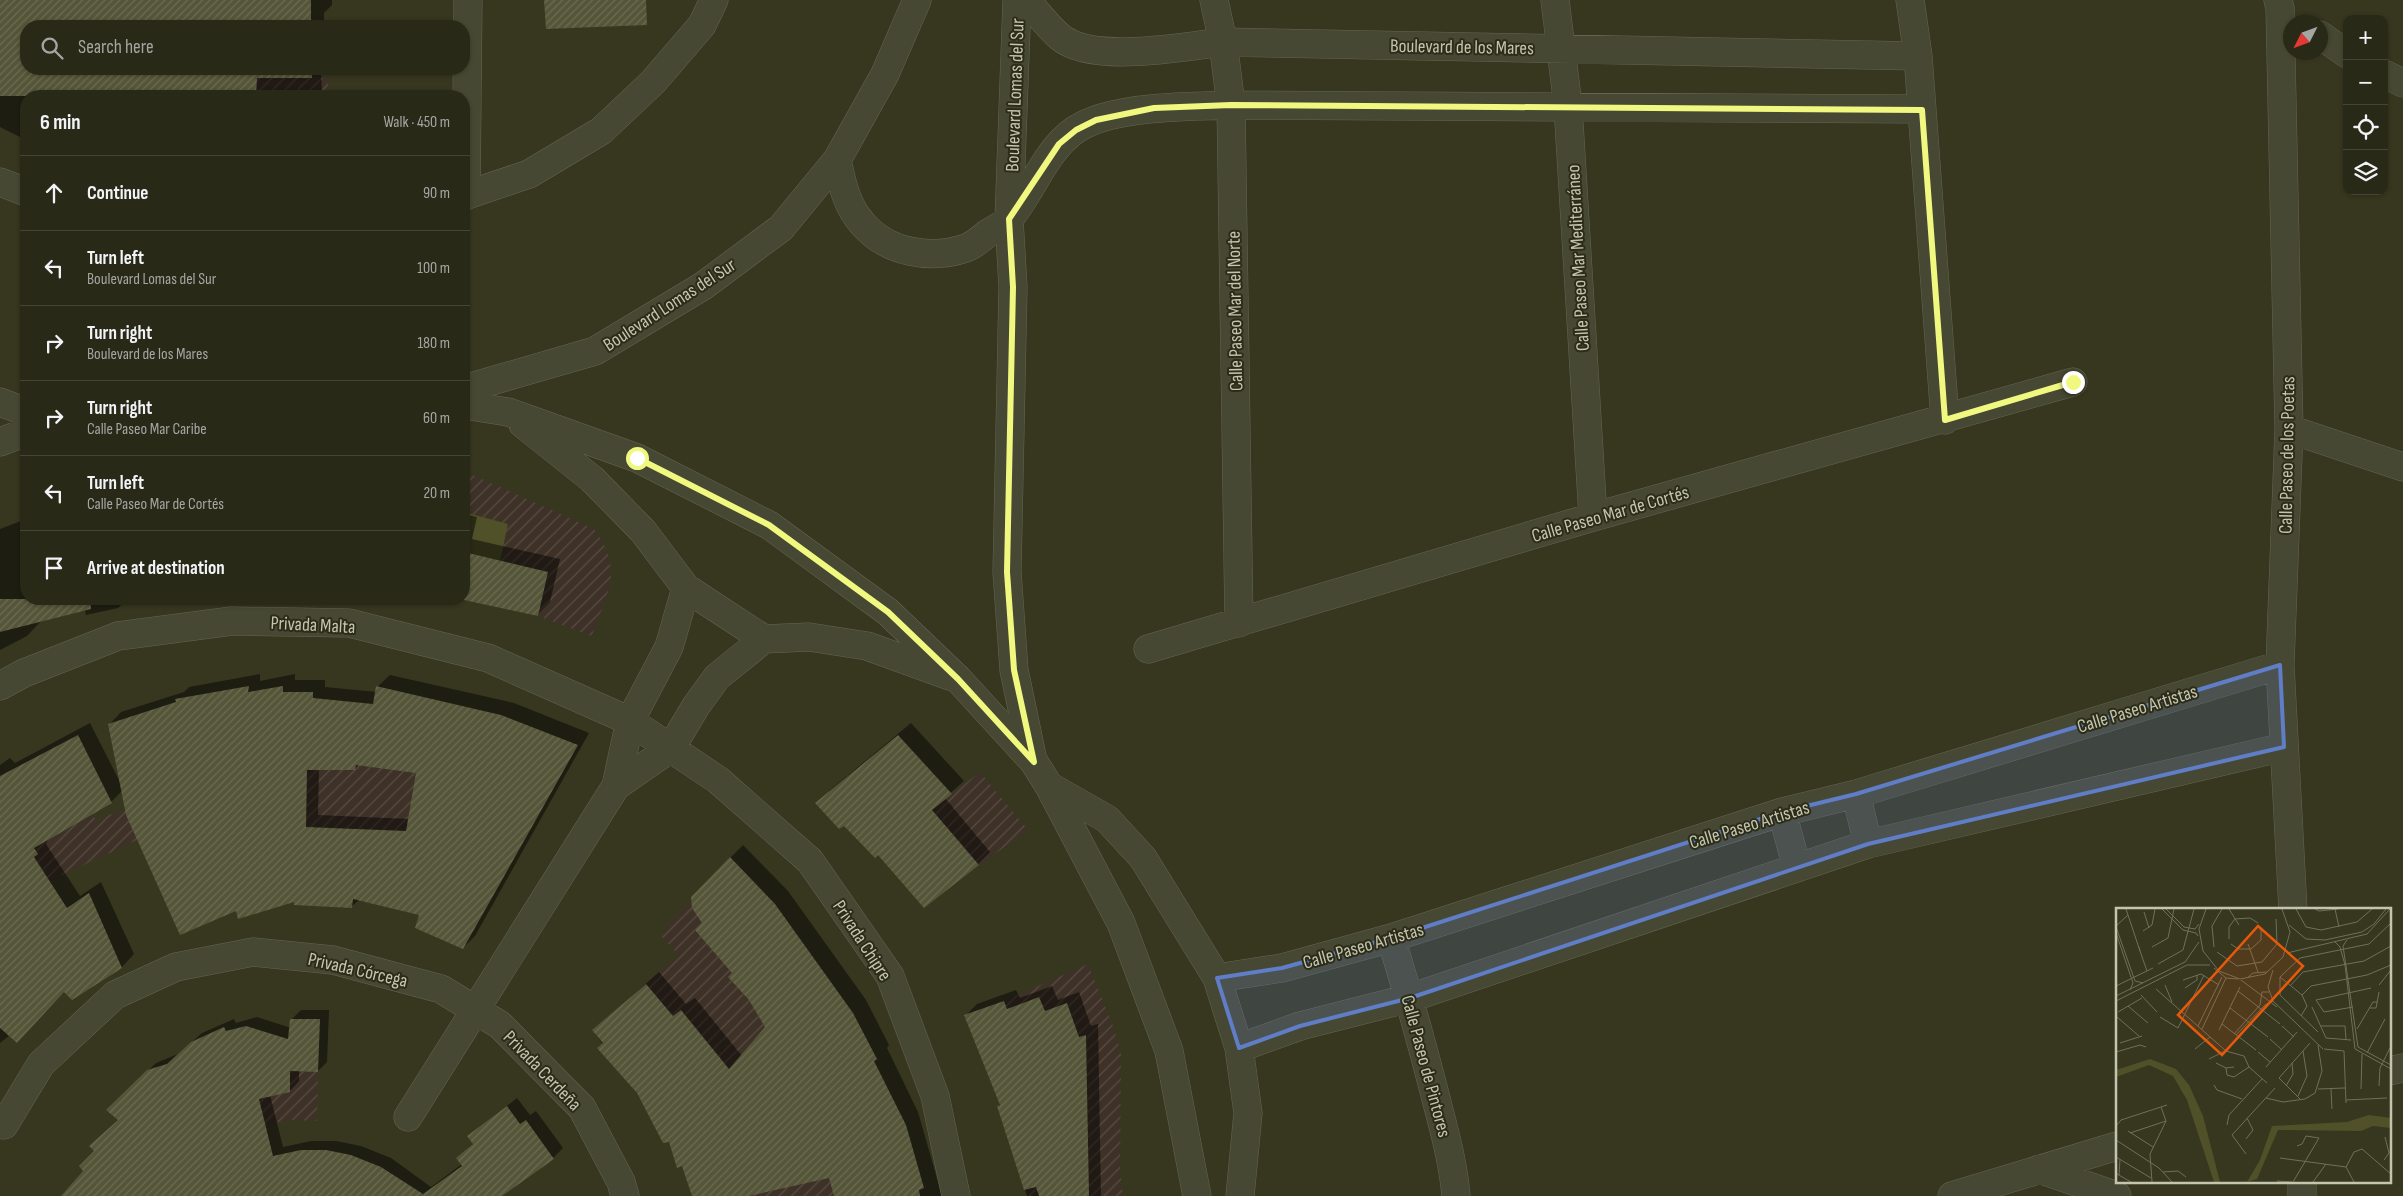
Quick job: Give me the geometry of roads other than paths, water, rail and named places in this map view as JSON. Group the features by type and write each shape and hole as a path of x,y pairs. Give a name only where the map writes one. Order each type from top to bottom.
{"street":[{"path":"468,0 468,20"},
{"path":"470,194 529,174 601,131 653,82 702,25 714,0"},
{"name":"Boulevard Lomas del Sur","path":"470,387 595,351 702,286 781,228 837,160 884,74 917,0"},
{"name":"Boulevard Lomas del Sur","path":"1017,0 1009,219 1013,287 1007,572 1014,670 1034,762"},
{"name":"Boulevard de los Mares","path":"1026,0 1061,38 1086,49 1123,52 1223,42 1918,56"},
{"name":"Calle Paseo Mar del Norte","path":"1214,0 1223,42 1231,105 1239,624"},
{"name":"Calle Paseo Mar Mediterráneo","path":"1555,0 1568,106 1593,517"},
{"path":"1910,0 1918,56 1945,420"},
{"name":"Calle Paseo de los Poetas","path":"2287,10 2289,429 2280,664 2293,908"},
{"path":"2328,41 2343,51"},
{"path":"467,75 467,90"},
{"path":"2388,76 2403,83"},
{"path":"837,160 846,197 862,224 881,240 902,250 926,254 967,248 1009,219 1059,144 1076,130 1096,120 1154,108 1231,105 1922,110"},
{"path":"0,182 20,190"},
{"name":"Calle Paseo Mar de Cortés","path":"1148,649 1239,624 1593,517 1945,420 2073,382"},
{"path":"0,402 20,410"},
{"path":"470,406 508,412 637,458 769,525 888,612 958,679 1034,762 1049,786 1121,923 1168,1051 1197,1196"},
{"path":"508,412 592,480 642,531 686,588 764,639"},
{"path":"2289,429 2403,467"},
{"path":"0,442 20,434"},
{"path":"408,1117 616,786 630,721 669,647 686,588"},
{"name":"Privada Malta","path":"0,686 24,674 118,636 232,621 349,623 488,658 630,721 671,748"},
{"path":"616,786 671,748 696,706 717,676 764,639 809,637 867,646 958,679"},
{"name":"Calle Paseo Artistas","path":"1217,978 1282,968 1391,938 1782,812 1856,794 2280,664"},
{"path":"1239,1048 1300,1026 1410,998 1868,844 2284,747"},
{"name":"Privada Chipre","path":"671,748 718,780 810,860 890,976 935,1096 956,1196"},
{"path":"1049,786 1107,819 1143,858 1217,978 1239,1048 1248,1112 1240,1196"},
{"path":"1856,794 1868,844"},
{"path":"1782,812 1797,868"},
{"name":"Calle Paseo de Pintores","path":"1391,938 1410,998 1454,1172 1456,1196"},
{"name":"Privada Córcega","path":"4,1125 41,1064 115,994 176,967 253,952 333,960 440,989 475,1009"},
{"name":"Privada Cerdeña","path":"475,1009 500,1025 582,1108 621,1182 625,1196"},
{"path":"2390,1071 2403,1068"},
{"path":"1952,1196 2116,1146"},
{"path":"2040,1168 2117,1196"}]}
